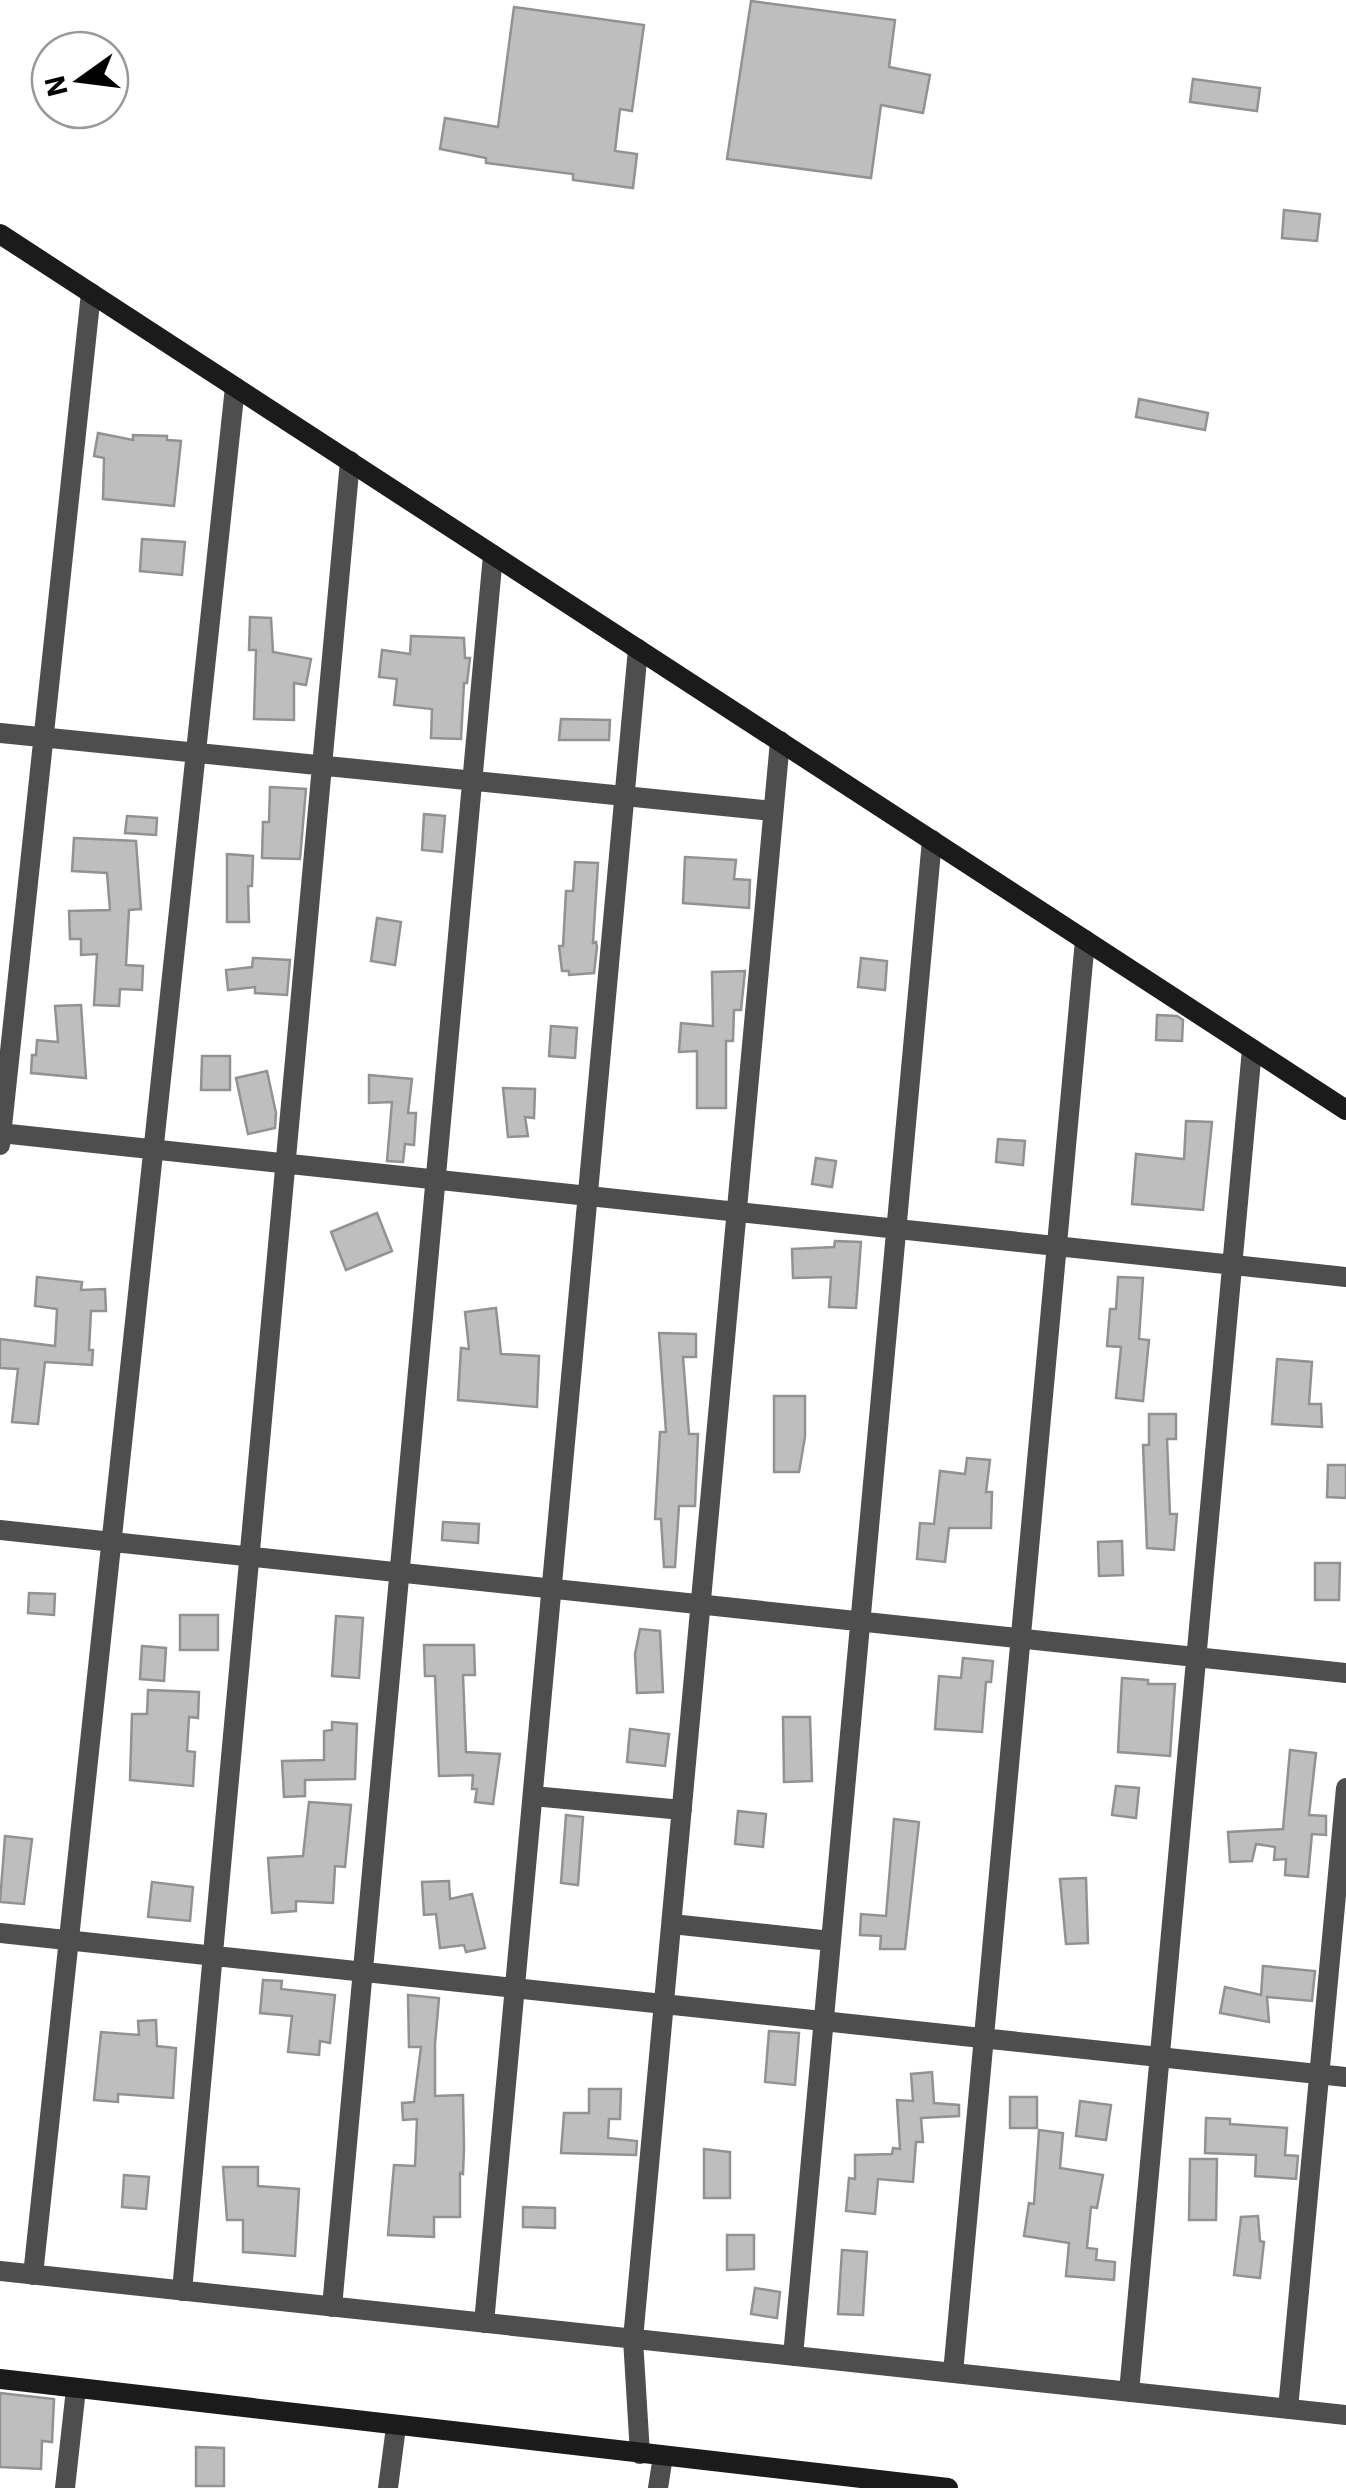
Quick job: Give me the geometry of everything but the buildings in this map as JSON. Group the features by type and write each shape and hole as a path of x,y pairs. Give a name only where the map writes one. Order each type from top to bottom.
{"street":[{"path":"0,234 1346,1110"},
{"path":"0,1145 91,293"},
{"path":"34,2275 235,387"},
{"path":"182,2291 350,461"},
{"path":"332,2307 493,555"},
{"path":"484,2323 638,649"},
{"path":"0,733 773,811"},
{"path":"640,2454 633,2339 780,741"},
{"path":"792,2356 932,840"},
{"path":"954,2373 1085,940"},
{"path":"1128,2392 1252,1049"},
{"path":"1,1134 1346,1277"},
{"path":"0,1530 1346,1673"},
{"path":"1288,2409 1346,1788"},
{"path":"533,1796 682,1810"},
{"path":"672,1924 832,1941"},
{"path":"0,1933 1346,2076"},
{"path":"0,2272 1346,2415"},
{"path":"0,2380 948,2488"},
{"path":"66,2488 76,2388"},
{"path":"388,2488 396,2427"},
{"path":"658,2488 663,2456"}]}
